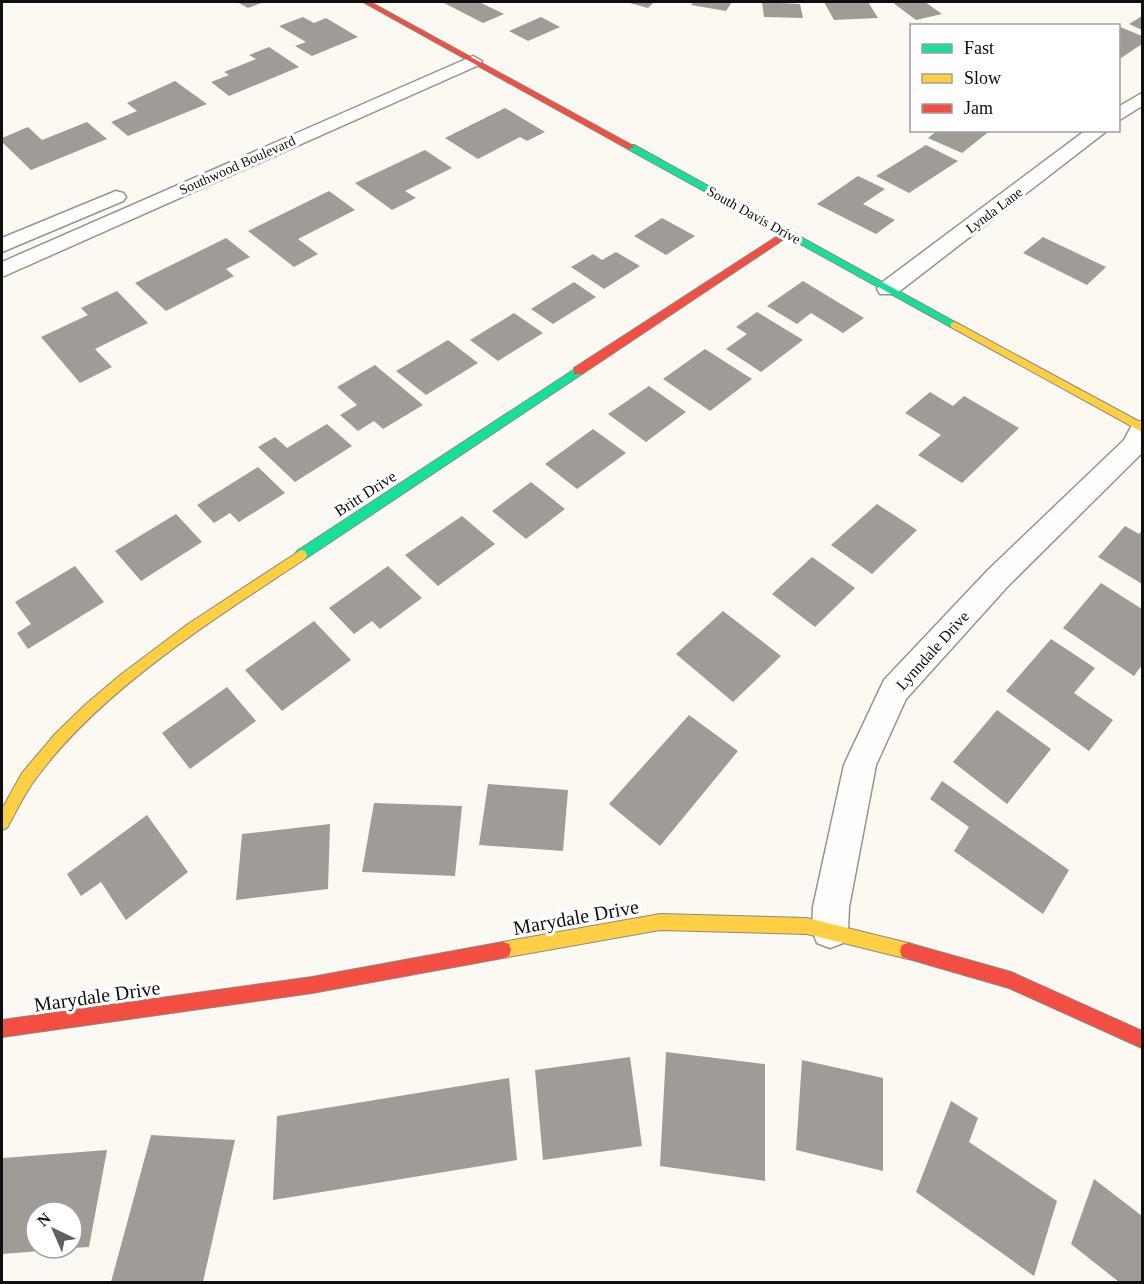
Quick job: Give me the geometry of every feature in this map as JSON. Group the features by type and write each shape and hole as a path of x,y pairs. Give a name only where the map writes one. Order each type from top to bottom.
{"street":[{"name":"South Davis Drive","path":"366,2 1143,429"},
{"name":"Southwood Boulevard","path":"276,128 454,50"},
{"name":"Southwood Boulevard","path":"2,270 474,61"},
{"path":"1120,115 1143,98"},
{"name":"Lynda Lane","path":"888,289 1096,132"},
{"path":"2,246 133,189"},
{"name":"Britt Drive","path":"2,823 31,772 93,706 174,639 787,233"},
{"name":"Lynndale Drive","path":"830,930 833,896 860,765 895,690 998,578 1134,446 1143,429"},
{"name":"Marydale Drive","path":"2,1029 312,985 660,922 807,926 830,930 1011,980 1143,1041"}],"building":[{"path":"237,2 264,2 248,8"},
{"path":"479,2 504,14 483,23 444,3"},
{"path":"626,2 654,2 648,8"},
{"path":"693,2 732,2 726,11 691,5"},
{"path":"762,2 800,4 803,18 764,17"},
{"path":"824,2 868,2 878,18 834,20"},
{"path":"892,2 925,2 942,14 916,20"},
{"path":"1142,16 1142,30 1129,24"},
{"path":"303,17 314,23 326,18 358,37 312,56 295,46 306,42 279,26"},
{"path":"541,17 560,27 528,41 509,31"},
{"path":"1120,27 1142,36 1142,44 1120,59"},
{"path":"269,47 299,67 229,96 211,82 229,75 224,72 256,59 249,55"},
{"path":"175,81 207,104 128,136 111,122 137,111 127,103"},
{"path":"505,108 545,132 527,141 520,137 478,159 445,138"},
{"path":"87,122 107,139 31,170 2,142 2,138 28,127 42,140"},
{"path":"936,132 988,132 962,153 928,138"},
{"path":"926,145 958,161 909,193 876,176"},
{"path":"425,150 452,168 405,191 416,198 392,210 355,183"},
{"path":"858,176 885,189 863,204 895,220 876,234 817,204"},
{"path":"329,191 355,210 298,239 318,254 294,267 248,231"},
{"path":"662,218 695,236 666,255 634,236"},
{"path":"1043,237 1106,267 1087,285 1023,253"},
{"path":"226,238 250,257 226,269 234,276 166,311 135,283"},
{"path":"616,252 640,266 604,289 571,267 593,254 602,260"},
{"path":"803,281 864,318 843,333 811,313 797,324 767,306"},
{"path":"574,282 596,297 553,324 531,309"},
{"path":"117,291 148,323 95,349 112,367 80,383 41,337 88,315 81,308"},
{"path":"757,312 803,340 761,372 726,349 747,334 736,327"},
{"path":"514,313 543,333 498,361 470,340"},
{"path":"448,340 478,363 426,395 396,371"},
{"path":"705,349 752,379 710,411 663,379"},
{"path":"375,365 423,405 383,429 374,421 358,431 340,415 357,405 337,387"},
{"path":"649,386 686,412 646,442 608,414"},
{"path":"930,392 953,406 964,396 1019,428 962,483 918,455 941,435 905,413"},
{"path":"327,424 352,446 295,482 258,447 275,437 287,448"},
{"path":"593,429 626,453 577,489 545,464"},
{"path":"258,467 285,493 239,522 230,513 214,523 197,505"},
{"path":"531,482 565,509 526,539 492,511"},
{"path":"877,504 917,530 872,574 831,545"},
{"path":"176,514 202,542 141,581 115,551"},
{"path":"462,516 495,544 438,586 405,555"},
{"path":"1125,526 1139,534 1142,530 1142,584 1098,557"},
{"path":"812,557 855,588 815,627 772,594"},
{"path":"75,566 104,602 28,649 17,633 31,624 15,602"},
{"path":"388,566 422,598 380,629 372,621 354,634 329,608"},
{"path":"1101,583 1142,609 1142,665 1134,676 1063,628"},
{"path":"723,611 781,656 733,702 676,654"},
{"path":"314,621 351,660 282,711 245,670"},
{"path":"1051,639 1095,668 1074,693 1113,720 1089,751 1006,691"},
{"path":"227,687 256,721 190,769 162,733"},
{"path":"997,710 1051,749 1007,804 953,762"},
{"path":"689,715 738,751 660,846 609,804"},
{"path":"942,781 1069,870 1043,914 954,851 969,827 930,799"},
{"path":"488,784 568,790 563,851 479,845"},
{"path":"374,803 462,806 455,876 362,872"},
{"path":"147,815 188,872 126,920 101,882 81,896 67,874"},
{"path":"330,824 328,889 236,900 242,834"},
{"path":"666,1052 765,1064 765,1181 660,1166"},
{"path":"630,1057 642,1146 543,1160 535,1070"},
{"path":"802,1060 883,1078 883,1171 796,1150"},
{"path":"509,1078 517,1160 273,1200 277,1116"},
{"path":"951,1101 978,1118 969,1142 1057,1201 1034,1276 916,1192"},
{"path":"151,1135 235,1140 203,1282 111,1282"},
{"path":"107,1150 89,1247 84,1247 84,1200 24,1200 24,1252 2,1254 3,1158"},
{"path":"1094,1179 1142,1216 1142,1282 1119,1282 1071,1244"}],"traffic: fast":[{"path":"631,147 955,325"},
{"path":"301,555 578,371"}],"traffic: slow":[{"path":"955,325 1142,428"},
{"path":"2,823 32,772 91,709 158,653 301,555"},
{"path":"503,950 660,922 807,926 908,951"}],"traffic: jam":[{"path":"366,2 631,147"},
{"path":"578,371 787,233"},
{"path":"2,1029 312,985 503,950"},
{"path":"908,951 1011,980 1142,1040"}]}
